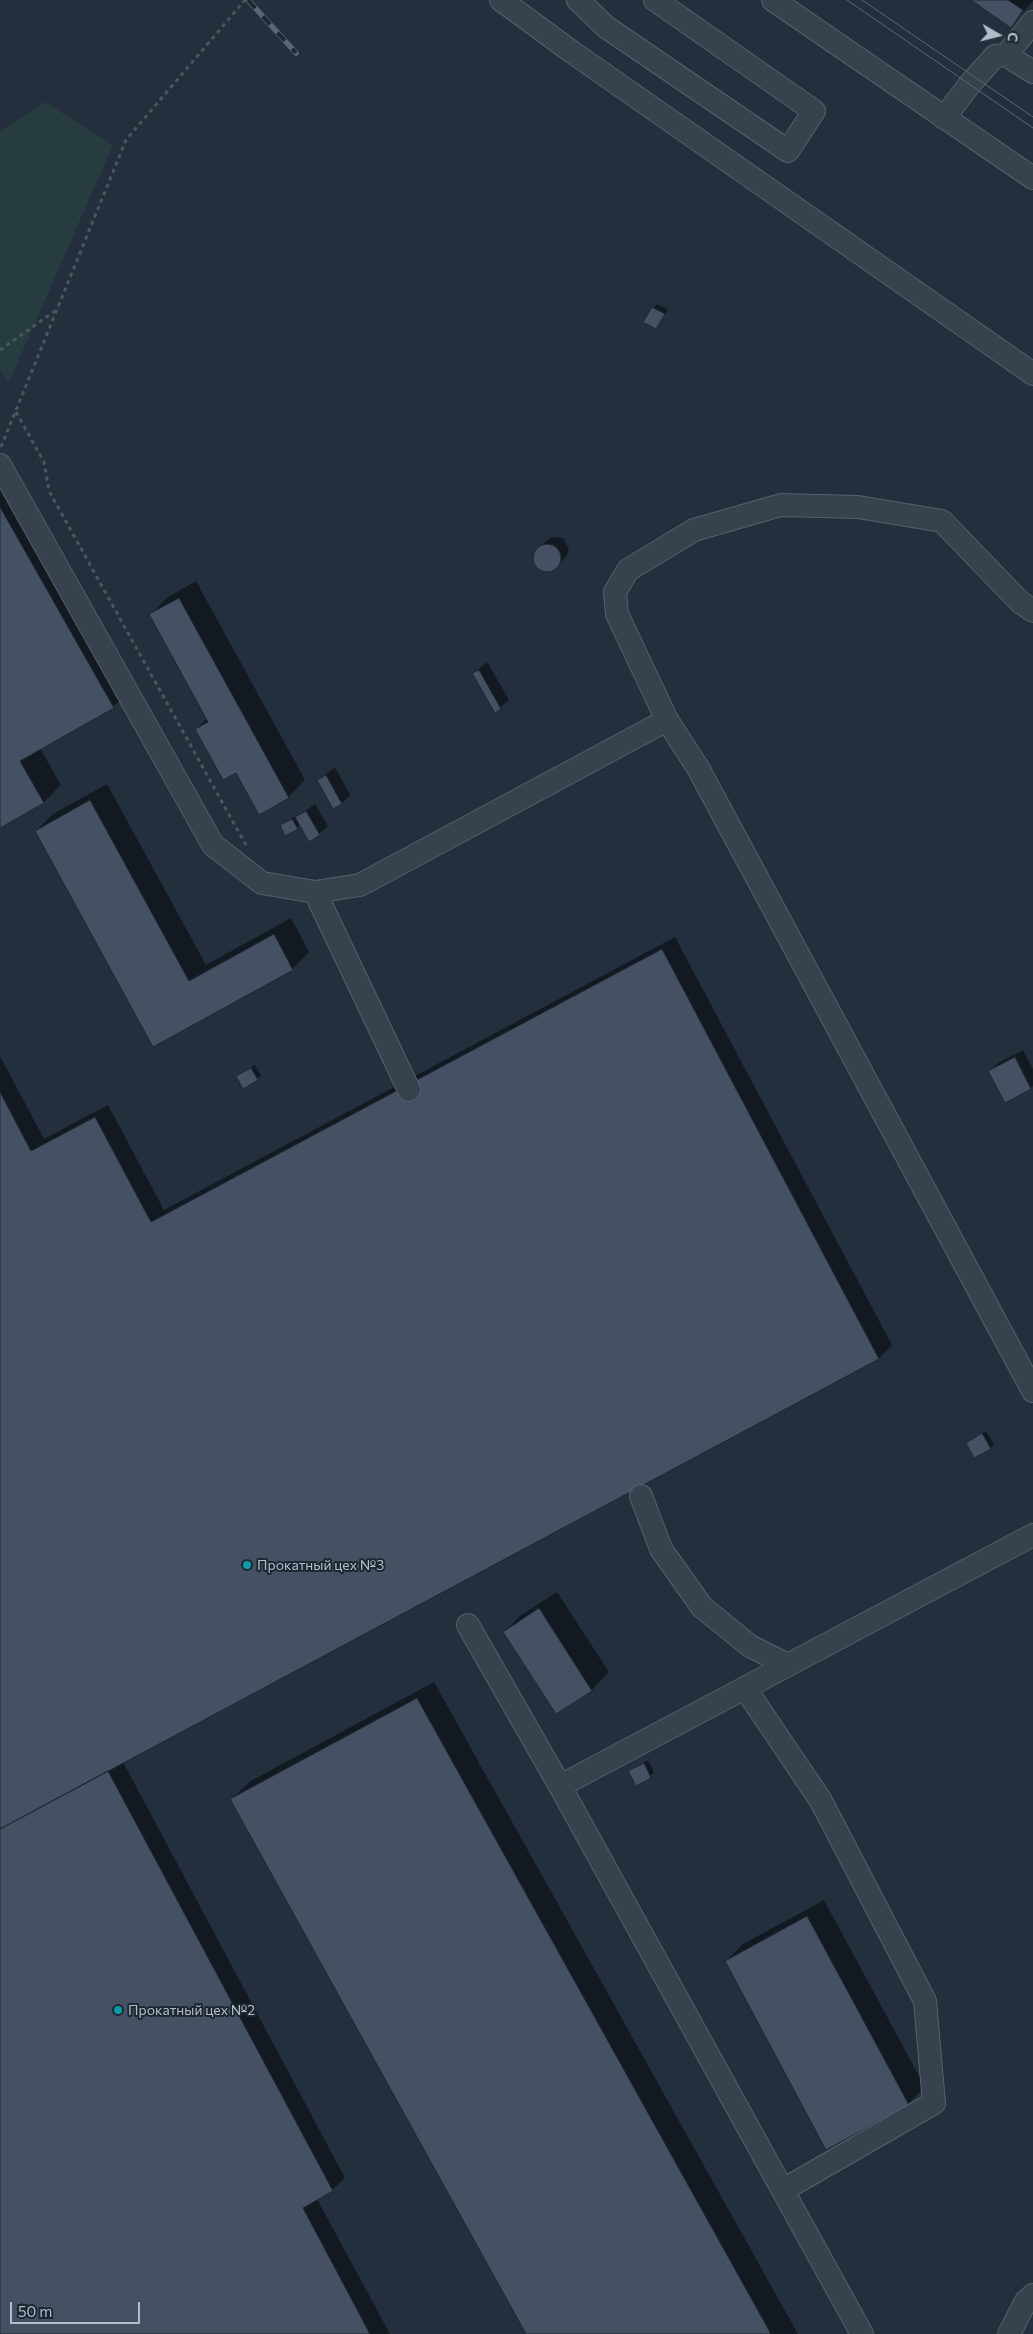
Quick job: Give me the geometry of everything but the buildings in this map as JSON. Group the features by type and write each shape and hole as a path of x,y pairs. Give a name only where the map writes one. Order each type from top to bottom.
{"street":[{"path":"501,0 580,58 1033,374"},
{"path":"578,0 606,26 788,151 814,111 655,0"},
{"path":"773,0 1033,178"},
{"path":"1006,55 1033,22"},
{"path":"944,118 970,84 995,56 1006,55 1033,72"},
{"path":"0,465 213,845 262,883 315,892 360,885 667,720"},
{"path":"1033,611 1020,602 942,521 858,507 781,505 694,530 628,570 615,592 617,614 667,720 698,768 1033,1391"},
{"path":"315,892 409,1090"},
{"path":"641,1496 661,1549 702,1607 750,1646 788,1665"},
{"path":"560,1786 1033,1535"},
{"path":"468,1625 560,1786 862,2334"},
{"path":"745,1688 821,1801 925,2001 934,2103 783,2190"},
{"path":"1009,2334 1026,2301 1033,2295"}],"path":[{"path":"0,450 60,308 126,140 246,0"},
{"path":"0,350 60,308"},
{"path":"16,412 44,462 49,492 249,849"}],"green space":[{"path":"45,102 113,145 9,382 0,370 0,131"}],"tram line":[{"path":"847,0 1033,128"},
{"path":"862,0 1033,117"}],"railway":[{"path":"248,0 296,53"}],"place":[{"name":"Прокатный цех №3","path":"247,1565"},
{"name":"Прокатный цех №2","path":"118,2010"}]}
